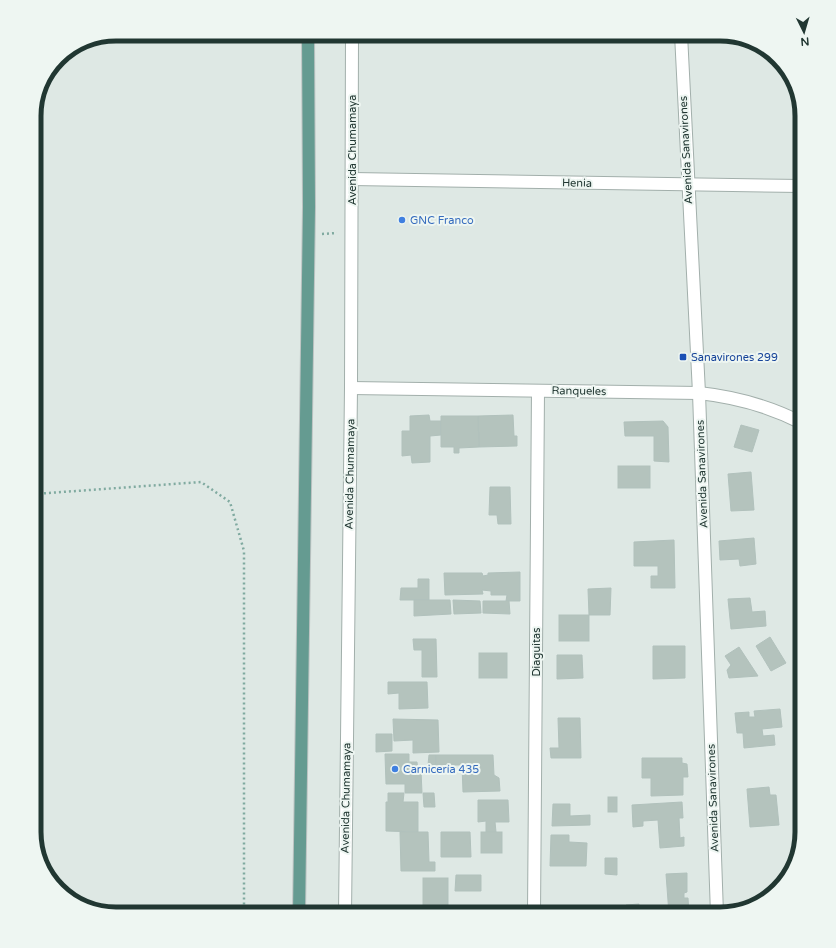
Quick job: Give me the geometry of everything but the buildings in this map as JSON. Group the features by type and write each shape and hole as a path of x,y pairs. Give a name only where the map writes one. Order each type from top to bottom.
{"main road":[{"path":"305,41 308,79"},
{"path":"299,907 308,234 308,41"}],"street":[{"name":"Avenida Chumamaya","path":"345,907 351,388 352,41"},
{"name":"Avenida Sanavirones","path":"681,41 699,393 717,907"},
{"name":"Henia","path":"352,179 795,186"},
{"name":"Ranqueles","path":"351,388 699,393 746,400 773,409 795,420"},
{"name":"Diaguitas","path":"534,907 538,391"}],"path":[{"path":"308,234 352,232"},
{"path":"41,493 201,482 230,502 244,551 244,907"}],"place":[{"name":"GNC Franco","path":"402,220"},
{"name":"Sanavirones 299","path":"683,357"},
{"name":"Carnicería 435","path":"395,769"}]}
